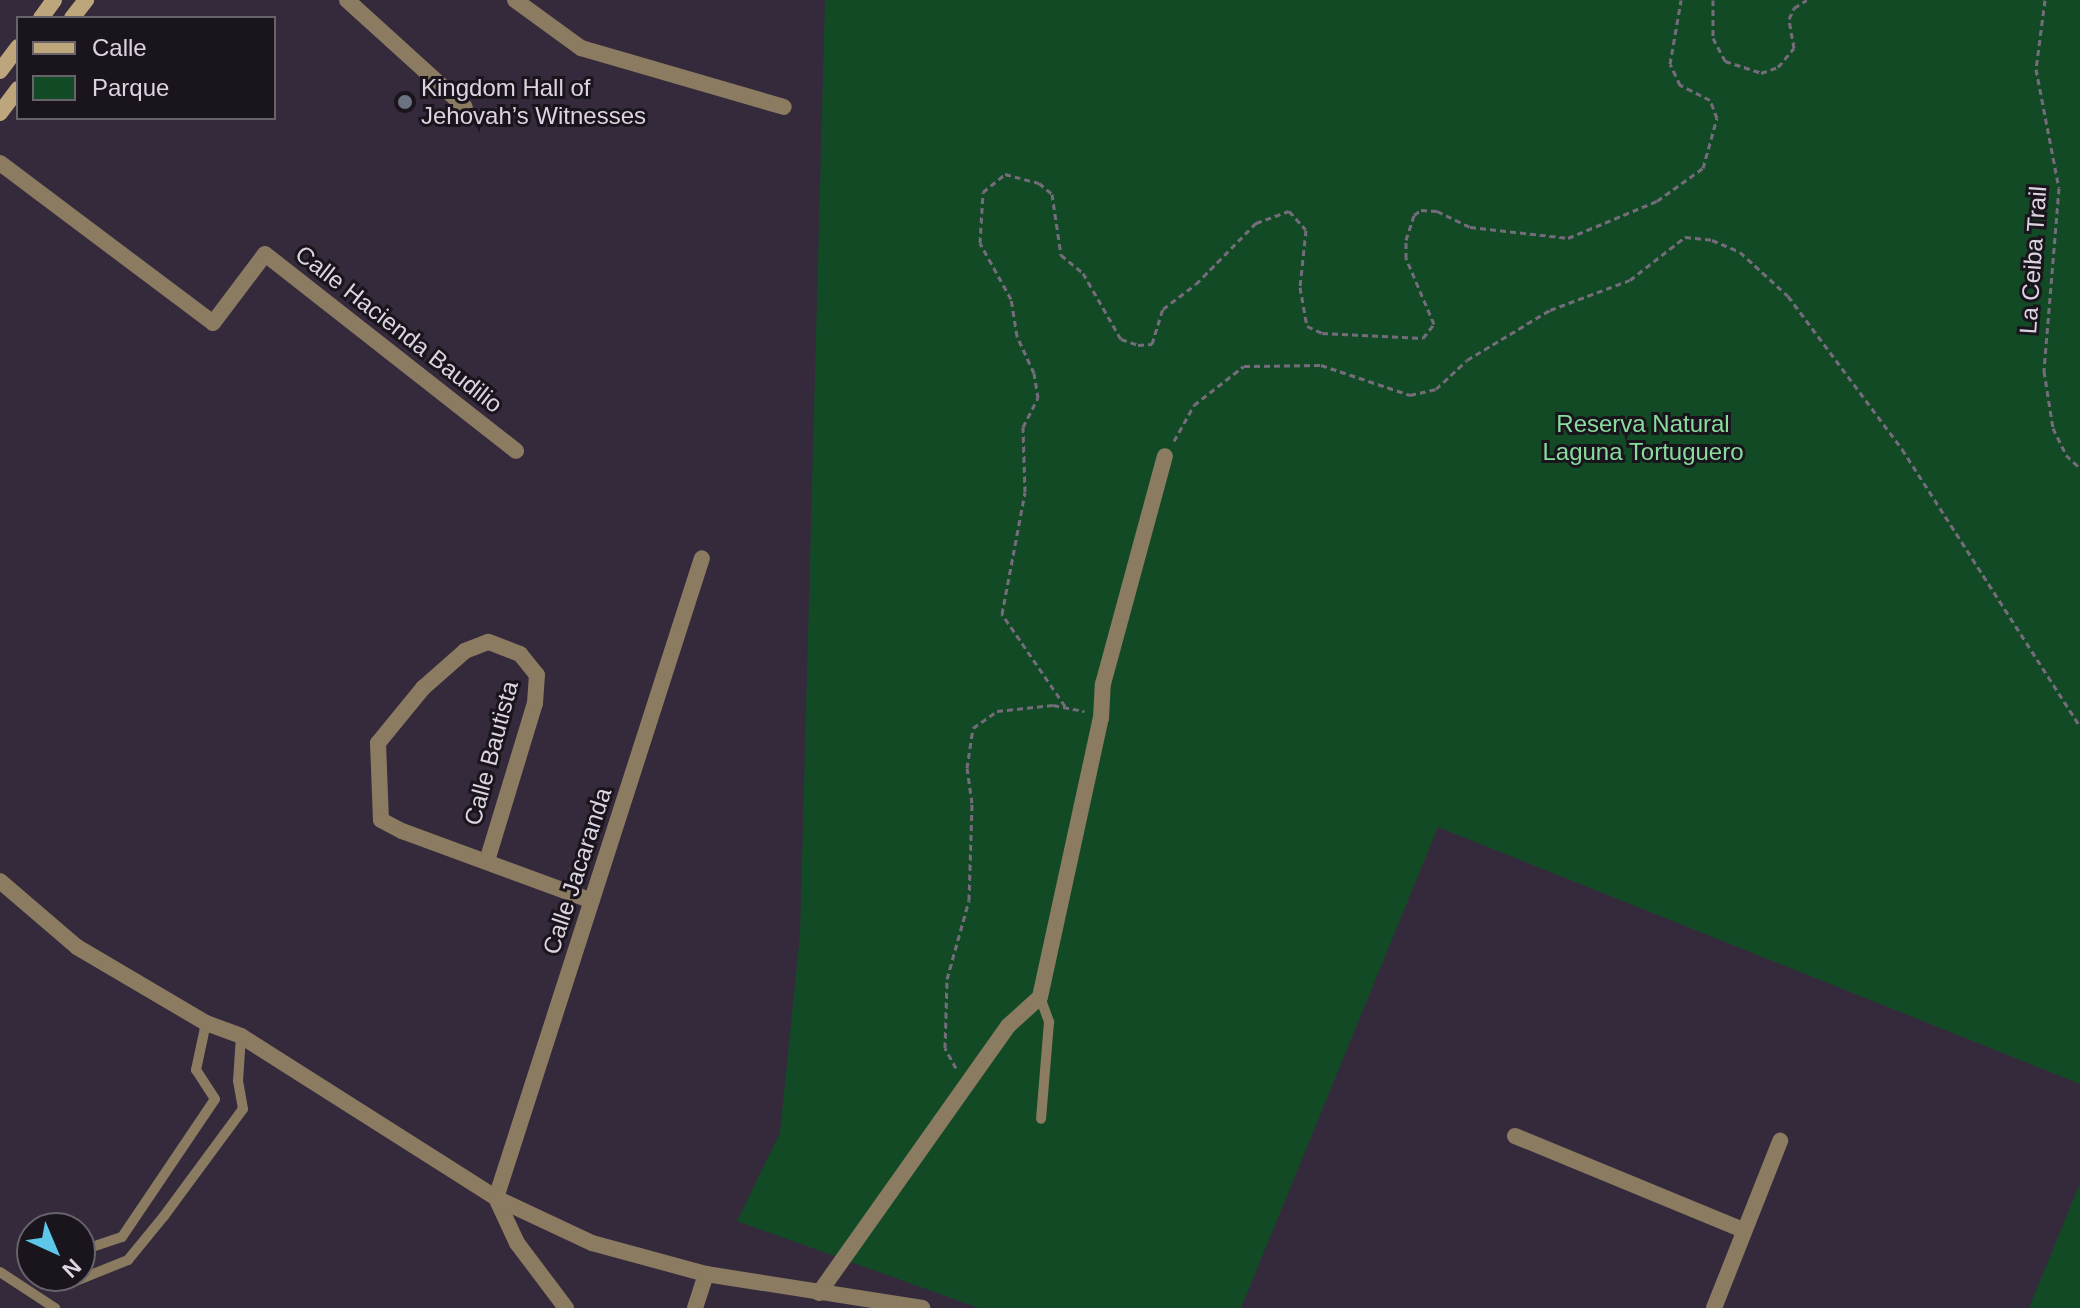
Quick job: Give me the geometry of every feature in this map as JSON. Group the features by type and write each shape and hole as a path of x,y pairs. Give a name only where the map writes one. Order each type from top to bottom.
{"main road":[{"path":"74,16 86,0"},
{"path":"0,71 16,50"},
{"path":"0,113 16,92"}],"street":[{"path":"347,0 465,107"},
{"path":"515,0 581,48 784,107"},
{"name":"Calle Hacienda Baudilio","path":"0,163 213,323 265,254 516,451"},
{"path":"819,1293 1008,1026 1040,997 1101,718 1103,684 1165,456"},
{"name":"Calle Jacaranda","path":"496,1198 702,558"},
{"name":"Calle Bautista","path":"487,861 535,703 537,675 520,654 488,642 465,651 423,688 378,743 381,820 487,861 592,901"},
{"path":"0,881 77,947 206,1023 241,1036 496,1198 592,1243 706,1274 922,1308"},
{"path":"1515,1136 1743,1230"},
{"path":"1714,1308 1780,1141"},
{"path":"496,1198 517,1243 566,1308"},
{"path":"695,1308 706,1274"}],"lane":[{"path":"1040,997 1049,1022 1041,1119"},
{"path":"96,1246 122,1237 215,1099 196,1070 206,1023"},
{"path":"96,1273 128,1260 243,1109 238,1081 241,1036"},
{"path":"0,1272 55,1308"}],"path":[{"path":"1065,706 1002,614 1025,492 1023,427 1038,398 1034,373 1017,336 1011,299 980,243 983,192 1005,174 1039,183 1052,194 1061,255 1083,273 1121,339 1129,342 1152,344 1163,309 1196,284 1256,223 1289,211 1306,230 1300,301 1307,326 1322,333 1423,338 1434,324 1406,258 1406,240 1414,215 1421,210 1437,211 1470,227 1568,238 1657,201 1703,168 1717,118 1710,100 1680,85 1670,64 1681,0"},
{"path":"1713,0 1713,38 1725,61 1761,73 1778,67 1794,48 1789,19 1794,8 1807,0"},
{"name":"La Ceiba Trail","path":"2045,0 2036,69 2059,188 2044,371 2053,428 2066,455 2080,468"},
{"path":"1165,456 1194,405 1244,366 1321,365 1410,395 1436,389 1467,360 1550,310 1630,280 1685,237 1712,240 1740,252 1788,296 1902,449 2080,726"},
{"path":"970,1082 945,1048 947,979 969,900 968,747 973,728 997,711 1065,706 1101,718"}],"green space":[{"name":"Reserva Natural Laguna Tortuguero","path":"825,0 2080,0 2080,1084 1438,827 1241,1308 979,1308 737,1221 780,1133 800,935"},
{"path":"2080,1183 2080,1308 2029,1308"}],"place":[{"name":"Kingdom Hall of Jehovah’s Witnesses","path":"405,102"}]}
